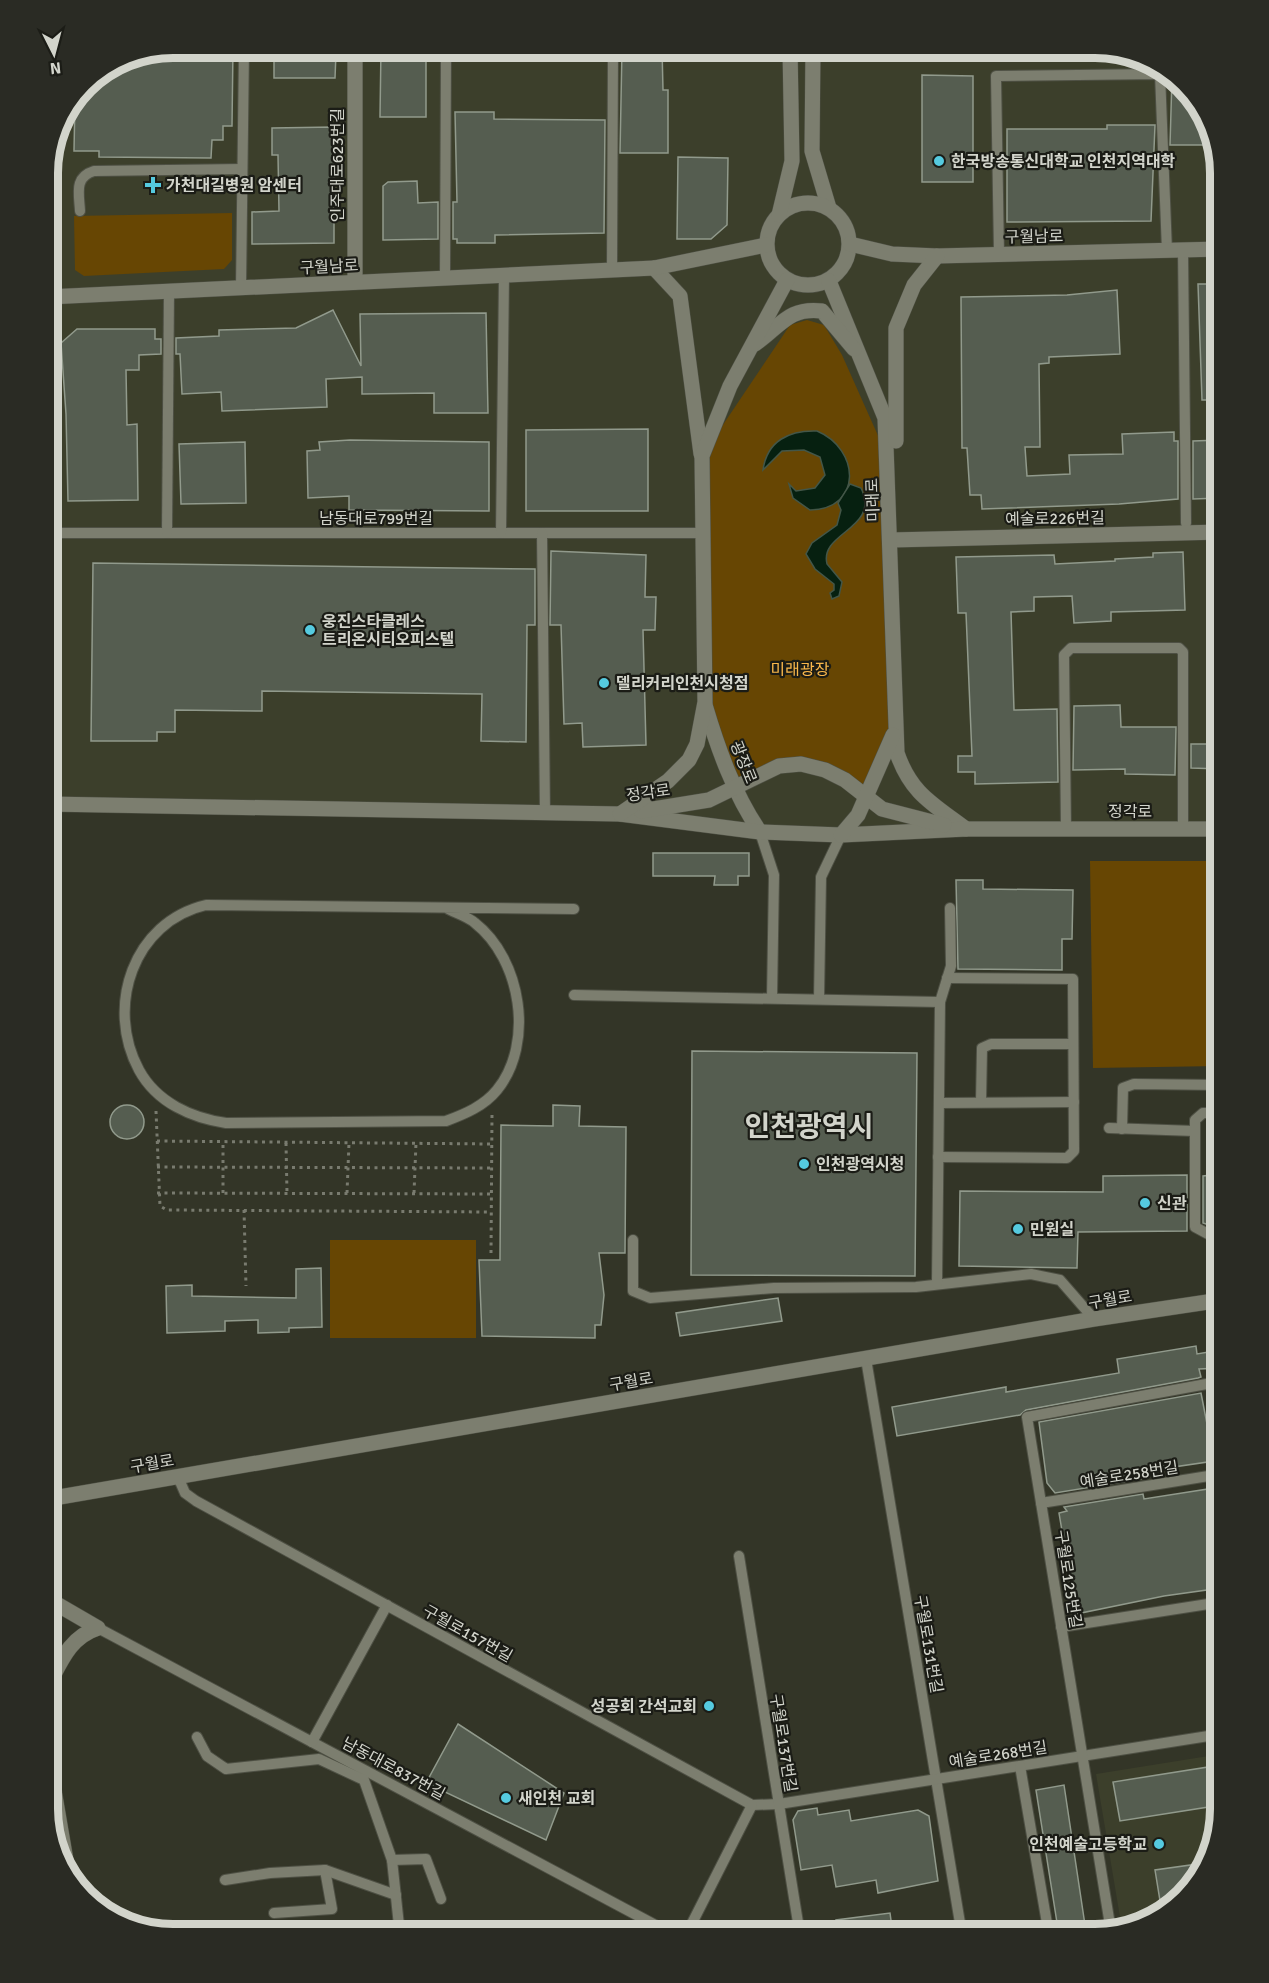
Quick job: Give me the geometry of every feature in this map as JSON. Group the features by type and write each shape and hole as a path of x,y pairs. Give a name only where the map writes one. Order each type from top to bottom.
{"street":[{"name":"인주대로623번길","path":"355,58 355,282"},
{"path":"790,59 792,161 779,215 768,234 766,245 772,265 787,280 808,286 829,280 844,265 850,244 844,224 829,208 812,151 813,59"},
{"path":"779,215 797,204 808,203 829,208"},
{"name":"구월남로","path":"850,244 892,254 937,256 1210,249"},
{"name":"구월남로","path":"59,296 654,268 766,245"},
{"path":"888,458 896,440 896,328 914,285 937,256"},
{"path":"59,804 620,814 668,781 689,760 697,744 705,702 702,456 680,296 654,268"},
{"path":"702,456 730,386 787,280"},
{"name":"미래로","path":"829,280 885,418 897,753 904,775 916,792 966,829"},
{"path":"750,348 794,312 806,309 822,310 861,356"},
{"name":"예술로226번길","path":"891,540 1210,532"},
{"name":"광장로","path":"705,702 735,788 760,832"},
{"path":"841,835 858,815 896,729"},
{"name":"정각로","path":"620,814 709,800 779,766 801,764 825,770 844,780 882,809 913,819 966,829"},
{"name":"정각로","path":"620,814 760,832 841,835 966,829 1210,829"},
{"name":"구월로","path":"58,1497 1094,1319 1210,1302"},
{"path":"58,1605 98,1628"},
{"path":"58,1669 75,1640 98,1628"},
{"path":"58,1816 63,1841"}],"lane":[{"path":"241,288 244,58"},
{"path":"445,278 446,58"},
{"path":"612,270 613,58"},
{"path":"999,254 996,76 1153,74"},
{"path":"1160,79 1167,251"},
{"path":"80,211 78,182 84,174 94,171 242,170"},
{"path":"1183,250 1186,523"},
{"path":"501,533 504,275"},
{"path":"167,533 169,291"},
{"name":"남동대로799번길","path":"59,533 704,533"},
{"path":"542,533 545,813"},
{"path":"1066,829 1064,655 1071,648 1179,648 1183,652 1183,829"},
{"path":"760,832 774,875 772,998"},
{"path":"819,999 821,877 841,835"},
{"path":"446,908 474,922 492,939 514,982 519,1012 517,1045 508,1071 492,1095 480,1106 446,1121 226,1123 204,1119 180,1110 156,1092 140,1071 126,1032 131,971 139,952 171,920 206,905 574,909"},
{"path":"938,1284 940,1002 951,966 950,908"},
{"path":"938,1157 1066,1158 1074,1151 1073,979 947,978"},
{"path":"574,995 940,1002"},
{"path":"981,1102 982,1048 991,1044 1073,1044"},
{"path":"1122,1129 1123,1088 1134,1084 1210,1085"},
{"path":"939,1102 1074,1102"},
{"path":"1210,1113 1203,1113 1195,1120 1195,1227 1210,1234"},
{"path":"1109,1128 1195,1131"},
{"path":"633,1240 633,1291 650,1298 774,1288 875,1288 1031,1274 1060,1280 1094,1319"},
{"name":"구월로131번길","path":"866,1359 960,1924"},
{"name":"구월로125번길","path":"1110,1924 1027,1417 1210,1383"},
{"name":"예술로258번길","path":"1041,1503 1210,1476"},
{"name":"구월로157번길","path":"178,1477 185,1493 196,1501 753,1805"},
{"name":"구월로137번길","path":"739,1556 798,1924"},
{"path":"1061,1627 1210,1604"},
{"path":"312,1742 387,1605"},
{"name":"남동대로837번길","path":"98,1628 653,1924"},
{"name":"예술로268번길","path":"779,1804 1210,1736"},
{"path":"197,1737 207,1756 226,1769 319,1759 364,1780 392,1860 399,1924"},
{"path":"1020,1766 1046,1924"},
{"path":"692,1924 753,1805 779,1804"},
{"path":"392,1860 426,1859 441,1899"},
{"path":"225,1880 270,1873 325,1870 396,1895"},
{"path":"274,1913 332,1909 325,1870"}],"path":[{"path":"156,1092 157,1193 160,1206 167,1210 491,1212"},
{"path":"491,1253 492,1095"},
{"path":"157,1141 492,1144"},
{"path":"223,1142 223,1193"},
{"path":"286,1143 287,1193"},
{"path":"348,1193 349,1143"},
{"path":"414,1193 416,1143"},
{"path":"157,1167 492,1168"},
{"path":"157,1193 491,1194"},
{"path":"244,1210 246,1286"}],"shaded area":[{"path":"174,58 1103,59 1132,65 1159,78 1182,98 1191,110 1202,130 1210,159 1210,829 841,835 620,814 59,804 59,159 67,130 82,104 104,82 123,70 144,62"},
{"path":"817,431 842,451 848,464 849,477 847,489 840,500 827,507 810,510 793,498 789,484 796,491 815,488 825,475 820,457 804,450 782,451 763,470 769,452 781,439 797,433"},
{"path":"850,484 861,488 865,502 863,513 857,522 832,544 827,553 827,564 842,582 839,596 832,599 830,593 834,590 834,584 815,569 806,554 812,543 837,525 841,510 838,503"},
{"name":"인천예술고등학교","path":"1210,1756 1210,1824 1199,1860 1182,1885 1171,1896 1146,1913 1121,1922 1096,1774"}],"green space":[{"path":"232,213 232,260 224,269 84,276 75,270 74,216"},
{"name":"미래광장","path":"807,320 824,325 842,355 888,458 896,729 866,799 801,764 734,788 705,702 702,456 790,325"},
{"path":"1090,861 1210,861 1210,1066 1093,1068"},
{"path":"330,1240 476,1240 476,1338 330,1338"}],"building":[{"path":"233,58 232,126 223,126 223,140 212,140 211,158 99,157 99,151 74,151 75,115 87,98 116,74 144,62 159,59"},
{"path":"274,58 336,58 335,78 274,78"},
{"path":"381,58 426,58 426,117 380,117"},
{"path":"622,58 662,59 663,90 668,90 668,153 620,153"},
{"path":"922,75 973,76 973,182 922,182"},
{"path":"1172,88 1191,110 1207,145 1170,145"},
{"path":"455,112 494,112 494,119 605,120 604,233 495,235 495,243 457,243 457,239 453,239 453,202 457,202"},
{"path":"1107,125 1155,125 1151,221 1007,222 1007,129 1107,129"},
{"path":"334,127 334,243 252,244 252,212 279,211 278,155 272,155 272,128"},
{"path":"678,157 728,158 727,225 711,239 677,239"},
{"path":"417,181 418,203 438,202 438,239 383,240 383,186 388,182"},
{"path":"1198,284 1210,284 1210,400 1202,400"},
{"path":"1117,290 1120,354 1049,357 1049,363 1039,364 1040,447 1025,447 1027,476 1070,474 1069,455 1123,454 1122,434 1174,432 1174,441 1178,441 1178,499 1119,504 982,509 981,495 970,495 967,448 962,448 961,297 1067,295"},
{"path":"333,310 361,366 360,314 486,313 488,413 434,413 434,393 362,394 362,377 326,379 327,407 222,411 221,392 182,394 180,354 176,354 176,338 219,336 219,330 296,328"},
{"path":"77,329 155,329 155,339 161,339 161,354 139,355 139,370 126,370 127,425 137,424 138,500 68,501 66,414 61,343"},
{"path":"648,429 648,511 526,511 526,430"},
{"path":"350,440 489,442 489,511 349,510 349,496 308,498 307,451 320,450 319,442"},
{"path":"1210,440 1210,498 1193,499 1193,441"},
{"path":"245,442 246,503 181,504 179,444"},
{"path":"551,551 646,555 645,597 656,597 655,630 643,630 646,745 583,747 582,723 564,724 561,625 550,625"},
{"path":"1183,552 1185,610 1111,612 1111,621 1074,623 1072,596 1034,597 1034,611 1011,612 1014,710 1057,709 1058,782 975,784 975,772 958,772 958,756 972,756 966,613 958,613 956,557 1054,555 1055,564 1115,561 1115,559 1153,557 1153,553"},
{"name":"웅진스타클레스 트리온시티오피스텔","path":"93,563 535,569 535,625 527,625 526,742 481,741 482,694 262,691 262,711 175,710 175,732 157,732 157,741 91,741"},
{"path":"1120,705 1121,727 1176,727 1175,775 1125,774 1125,769 1073,770 1074,706"},
{"path":"1191,744 1210,744 1210,769 1191,768"},
{"path":"653,853 749,853 749,876 738,876 738,885 714,885 715,876 653,876"},
{"path":"956,880 983,880 983,889 1073,890 1072,939 1062,939 1062,970 958,969"},
{"name":"인천광역시청","path":"692,1051 917,1053 915,1276 691,1275"},
{"path":"127,1105 139,1110 144,1122 139,1134 127,1139 115,1134 110,1122 115,1110"},
{"path":"553,1105 580,1106 579,1126 626,1127 625,1253 599,1253 604,1295 601,1325 595,1325 595,1338 482,1336 479,1260 500,1260 501,1125 553,1126"},
{"name":"민원실","path":"1187,1175 1187,1231 1078,1232 1077,1268 959,1266 960,1191 1103,1192 1103,1176"},
{"path":"1210,1175 1210,1224 1203,1223 1203,1176"},
{"path":"321,1268 322,1327 289,1328 289,1332 258,1333 258,1320 225,1321 225,1331 167,1333 166,1286 192,1285 192,1296 296,1298 296,1269"},
{"path":"778,1298 782,1321 680,1336 676,1313"},
{"path":"1196,1346 1197,1354 1210,1352 1210,1368 1199,1369 1201,1377 1198,1378 1026,1410 1020,1415 897,1436 892,1407 1006,1387 1006,1392 1119,1373 1117,1359"},
{"path":"1201,1393 1207,1424 1210,1424 1210,1462 1140,1472 1141,1479 1055,1493 1047,1483 1039,1422"},
{"path":"1210,1489 1210,1590 1164,1596 1076,1614 1059,1513 1067,1511 1064,1507 1143,1494 1144,1499"},
{"path":"458,1724 564,1793 546,1840 426,1783"},
{"path":"1210,1767 1210,1807 1120,1821 1113,1782"},
{"path":"1064,1785 1085,1924 1057,1924 1036,1790"},
{"path":"817,1808 818,1815 849,1810 851,1821 918,1810 929,1816 938,1881 878,1893 876,1880 836,1887 832,1865 801,1870 793,1820 798,1811"},
{"path":"1196,1864 1182,1885 1161,1904 1155,1870"},
{"path":"890,1913 892,1924 837,1924 836,1920"}],"place":[{"name":"한국방송통신대학교 인천지역대학","path":"939,161"},
{"name":"가천대길병원 암센터","path":"153,185"},
{"name":"웅진스타클레스 트리온시티오피스텔","path":"310,630"},
{"name":"델리커리인천시청점","path":"604,683"},
{"name":"인천광역시청","path":"804,1164"},
{"name":"신관","path":"1145,1203"},
{"name":"민원실","path":"1018,1229"},
{"name":"성공회 간석교회","path":"709,1706"},
{"name":"새인천 교회","path":"506,1798"},
{"name":"인천예술고등학교","path":"1159,1844"}],"district":[{"name":"인천광역시","path":"809,1126"}]}
